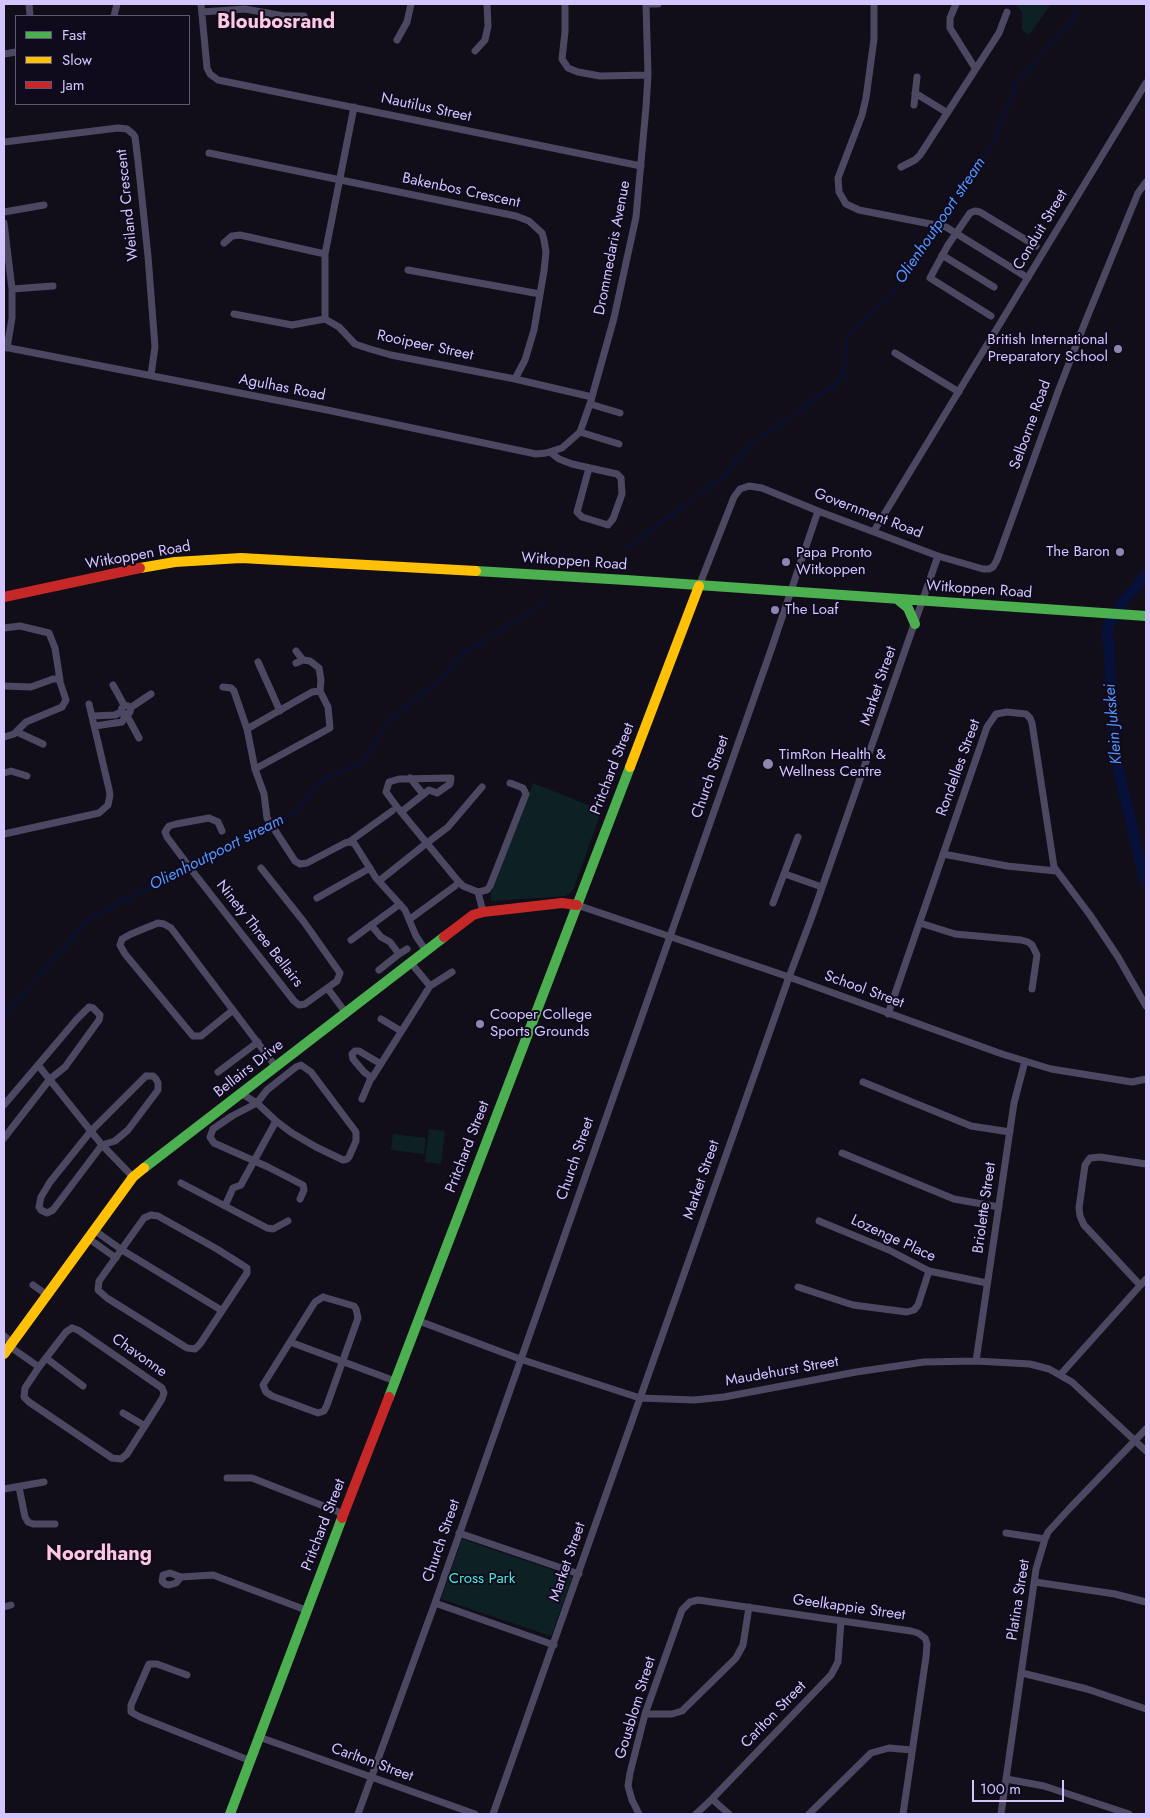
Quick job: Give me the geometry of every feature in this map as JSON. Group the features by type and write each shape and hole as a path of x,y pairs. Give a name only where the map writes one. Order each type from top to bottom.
{"street":[{"path":"397,40 410,15 411,4"},
{"path":"475,51 485,40 488,26 487,4"},
{"path":"565,4 565,32 562,59 568,68 600,76 648,75"},
{"path":"646,4 658,4"},
{"name":"Drommedaris Avenue","path":"580,432 591,401 614,318 640,192 648,75 646,4"},
{"path":"874,4 872,62 866,98 862,115 838,178 839,192 846,204 859,210 934,223 957,232 1028,278"},
{"path":"956,4 950,18 950,28 975,68"},
{"path":"201,8 245,9 284,16 304,16"},
{"name":"Nautilus Street","path":"201,8 205,58 208,71 213,77 223,81 641,166"},
{"path":"901,167 918,158 946,112 999,34 1007,12"},
{"path":"914,105 917,77"},
{"name":"Conduit Street","path":"874,532 1146,83"},
{"path":"915,93 946,112"},
{"path":"234,314 292,325 325,319 326,254 354,107"},
{"name":"Weiland Crescent","path":"4,142 118,128 127,130 135,137 148,256 155,347 150,375"},
{"name":"Bakenbos Crescent","path":"209,153 516,216 529,221 542,233 545,247 544,271 530,343 525,360 515,378"},
{"name":"Selborne Road","path":"991,568 998,560 1059,389 1086,320 1138,193 1146,182"},
{"path":"4,212 44,205"},
{"path":"991,316 930,278 942,255 970,213 977,211 1036,246"},
{"path":"4,223 4,238 12,290 12,318 5,347"},
{"path":"224,243 232,236 240,235 326,254"},
{"path":"942,255 994,287"},
{"path":"408,270 540,294"},
{"path":"12,290 53,286"},
{"name":"Rooipeer Street","path":"325,319 355,344 370,349 391,355 515,378 591,401 620,413"},
{"name":"Agulhas Road","path":"5,347 536,454 553,451"},
{"path":"895,353 959,392"},
{"path":"589,468 577,512 582,517 608,525 613,519 622,494 621,478 617,474 559,459 553,451 569,443 580,432 619,444"},
{"name":"Government Road","path":"737,492 745,486 755,486 938,556 983,569 991,568"},
{"name":"Pritchard Street","path":"230,1814 306,1610 419,1322 699,586 737,492"},
{"name":"Church Street","path":"358,1814 435,1603 818,511"},
{"name":"Market Street","path":"493,1814 938,556"},
{"name":"Witkoppen Road","path":"4,597 154,565 241,558 626,580 1146,616"},
{"path":"897,599 908,608 915,624"},
{"path":"4,628 20,626 49,633 55,648 60,680 66,700 64,705 26,722 17,732 4,737"},
{"path":"255,769 329,730 328,707 320,691 319,668 310,661 300,662 296,650"},
{"path":"258,662 280,711"},
{"path":"4,686 29,688 52,679 60,680"},
{"path":"113,685 138,738"},
{"path":"223,687 231,688 234,691 247,729 255,769 263,788 266,813 294,861 300,864 308,863 349,842 392,811"},
{"path":"247,729 312,692 320,691"},
{"path":"92,716 114,715 151,694"},
{"path":"4,834 99,813 108,805 110,795 89,704"},
{"path":"95,726 122,722 125,710"},
{"name":"Rondelles Street","path":"888,1014 990,722 992,717 998,713 1023,713 1028,716 1032,723 1052,857 1056,871"},
{"path":"17,732 43,744"},
{"path":"4,773 11,771 27,776"},
{"path":"401,812 430,790 437,793 450,784 452,779 449,777 392,780 388,782 386,788 388,796 425,845 458,881 463,886 478,892 487,890 526,794 523,788 510,783"},
{"path":"410,778 423,794"},
{"path":"379,881 448,827 482,787"},
{"name":"Ninety Three Bellairs","path":"222,831 218,822 209,818 176,824 166,829 165,832 194,873 294,1001 299,1005 305,1004 328,989"},
{"path":"773,903 798,837"},
{"path":"349,842 357,845 379,881 400,904 426,951"},
{"path":"943,854 1007,866 1056,871 1090,915 1118,957 1146,1006"},
{"path":"261,868 304,922 340,973 339,979 328,989 346,1013"},
{"path":"317,898 370,868"},
{"path":"785,874 822,887"},
{"path":"410,919 455,886"},
{"path":"478,892 483,912"},
{"name":"Bellairs Drive","path":"7,1345 47,1295 133,1177 410,963 473,915 483,912 562,903 577,905"},
{"path":"351,940 400,904"},
{"name":"School Street","path":"577,905 789,977 888,1014 1025,1061 1062,1071 1129,1082 1139,1082 1146,1079"},
{"path":"233,1010 201,1036 193,1036 125,954 120,945 122,939 150,925 161,923 168,926 174,931 276,1067"},
{"path":"920,923 956,934 1028,942 1032,945 1037,955 1032,989"},
{"path":"371,925 400,954"},
{"path":"379,970 406,949"},
{"path":"410,963 430,986"},
{"path":"362,1099 371,1078 430,986 452,972"},
{"path":"4,1105 77,1019 89,1008 94,1008 100,1015 99,1020 65,1068 50,1079 4,1138"},
{"path":"380,1018 401,1031"},
{"path":"218,1072 258,1042"},
{"path":"371,1078 353,1059 354,1052 357,1050 381,1064"},
{"name":"Briolette Street","path":"976,1361 1015,1098 1025,1061"},
{"path":"38,1065 102,1144 133,1177"},
{"path":"242,1094 257,1103 276,1121 316,1147 343,1160 349,1157 356,1141 357,1135 354,1128 311,1072 304,1066 299,1065 264,1094 257,1103 238,1112 213,1130 210,1137 214,1143 303,1185 304,1190 300,1198"},
{"path":"149,1076 156,1079 158,1086 156,1093 128,1130 115,1141 102,1144 53,1210 47,1213 41,1210 38,1207 45,1190 92,1131 142,1079 149,1076"},
{"path":"863,1082 971,1126 1010,1132"},
{"path":"225,1206 233,1188 241,1185 276,1121"},
{"path":"842,1153 954,1199 999,1207"},
{"path":"1140,1285 1084,1225 1079,1208 1085,1165 1090,1158 1100,1156 1146,1164"},
{"path":"181,1183 270,1229 288,1221"},
{"path":"148,1215 154,1215 234,1258 246,1266 247,1273 200,1344 195,1349 190,1349 107,1298 98,1290 99,1281 116,1258 144,1218 148,1215"},
{"name":"Lozenge Place","path":"818,1221 889,1250 929,1272 988,1283"},
{"path":"91,1234 122,1250 221,1310"},
{"path":"91,1234 116,1258"},
{"path":"798,1287 853,1304 907,1312 914,1310 918,1305 929,1272"},
{"path":"1061,1374 1146,1278"},
{"path":"33,1284 47,1295"},
{"path":"321,1297 354,1306 357,1311 358,1318 343,1361 326,1409 321,1413 316,1413 272,1396 263,1388 264,1380 290,1342 317,1300 321,1297"},
{"name":"Maudehurst Street","path":"419,1322 520,1359 640,1398 694,1400 724,1397 912,1363 976,1361 1030,1364 1061,1374 1080,1388 1146,1451"},
{"name":"Chavonne","path":"70,1329 75,1329 160,1385 163,1389 163,1396 124,1456 117,1460 112,1458 26,1400 23,1394 25,1388 46,1358 66,1332 70,1329"},
{"path":"290,1342 395,1381"},
{"path":"7,1345 39,1367"},
{"path":"46,1358 84,1386"},
{"path":"123,1413 145,1426"},
{"name":"Platina Street","path":"1001,1814 1036,1569 1045,1539 1048,1532 1064,1514 1146,1429"},
{"path":"227,1478 252,1478 344,1514"},
{"path":"4,1489 44,1482"},
{"path":"19,1487 25,1517 28,1522 33,1524 55,1524"},
{"path":"459,1533 579,1574"},
{"path":"1006,1533 1045,1539"},
{"path":"181,1577 207,1575 220,1577 306,1610"},
{"path":"1035,1582 1115,1594 1146,1602"},
{"name":"Geelkappie Street","path":"682,1610 690,1602 698,1600 921,1634 927,1641 927,1651 903,1814"},
{"path":"435,1603 554,1644"},
{"path":"645,1714 672,1714 682,1711 736,1658 742,1649 749,1607"},
{"name":"Gousblom Street","path":"638,1814 628,1786 630,1773 645,1714 682,1610"},
{"name":"Carlton Street","path":"696,1814 831,1676 838,1662 841,1621"},
{"path":"187,1676 157,1664 149,1664 131,1705 131,1712 251,1761"},
{"path":"1022,1673 1087,1689 1146,1709"},
{"name":"Carlton Street","path":"259,1737 475,1814"},
{"path":"809,1814 871,1753 889,1748 912,1750"},
{"path":"1006,1780 1044,1786 1129,1814"},
{"path":"712,1799 729,1814"}],"green space":[{"path":"1011,4 1051,4 1029,35 1022,30 1022,12 1017,6"},
{"path":"533,783 593,807 599,818 573,890 566,896 491,901 491,893"},
{"path":"429,1129 445,1131 441,1164 425,1162"},
{"path":"393,1134 426,1138 424,1154 391,1150"},
{"name":"Cross Park","path":"462,1539 573,1577 551,1636 441,1599"}],"waterway":[{"name":"Olienhoutpoort stream","path":"942,224 994,141 1018,81 1071,22 1078,4"},
{"name":"Olienhoutpoort stream","path":"626,549 720,479 751,445 843,379 848,335 893,293 939,228"},
{"name":"Klein Jukskei","path":"1146,575 1123,602 1109,624 1107,635 1115,755 1146,882"},
{"name":"Olienhoutpoort stream","path":"274,824 295,813 317,785 326,778 362,763 390,720 438,682 462,655 546,601"},
{"name":"Olienhoutpoort stream","path":"192,866 270,826"},
{"name":"Olienhoutpoort stream","path":"4,1016 90,918 188,868"}],"traffic: fast":[{"path":"476,571 1146,616"},
{"path":"897,599 908,608 915,624"},
{"path":"389,1397 630,767"},
{"path":"144,1168 444,937"},
{"path":"230,1814 342,1518"}],"traffic: slow":[{"path":"140,568 175,562 241,558 476,571"},
{"path":"630,767 699,586"},
{"path":"4,1354 133,1177 144,1168"}],"traffic: jam":[{"path":"4,597 140,568"},
{"path":"444,937 473,915 483,912 562,903 577,905"},
{"path":"342,1518 389,1397"}],"place":[{"name":"British International Preparatory School","path":"1118,349"},
{"name":"The Baron","path":"1120,552"},
{"name":"Papa Pronto Witkoppen","path":"786,562"},
{"name":"The Loaf","path":"775,610"},
{"name":"TimRon Health & Wellness Centre","path":"768,764"},
{"name":"Cooper College Sports Grounds","path":"480,1024"}],"district":[{"name":"Bloubosrand","path":"276,23"},
{"name":"Noordhang","path":"99,1555"}]}
